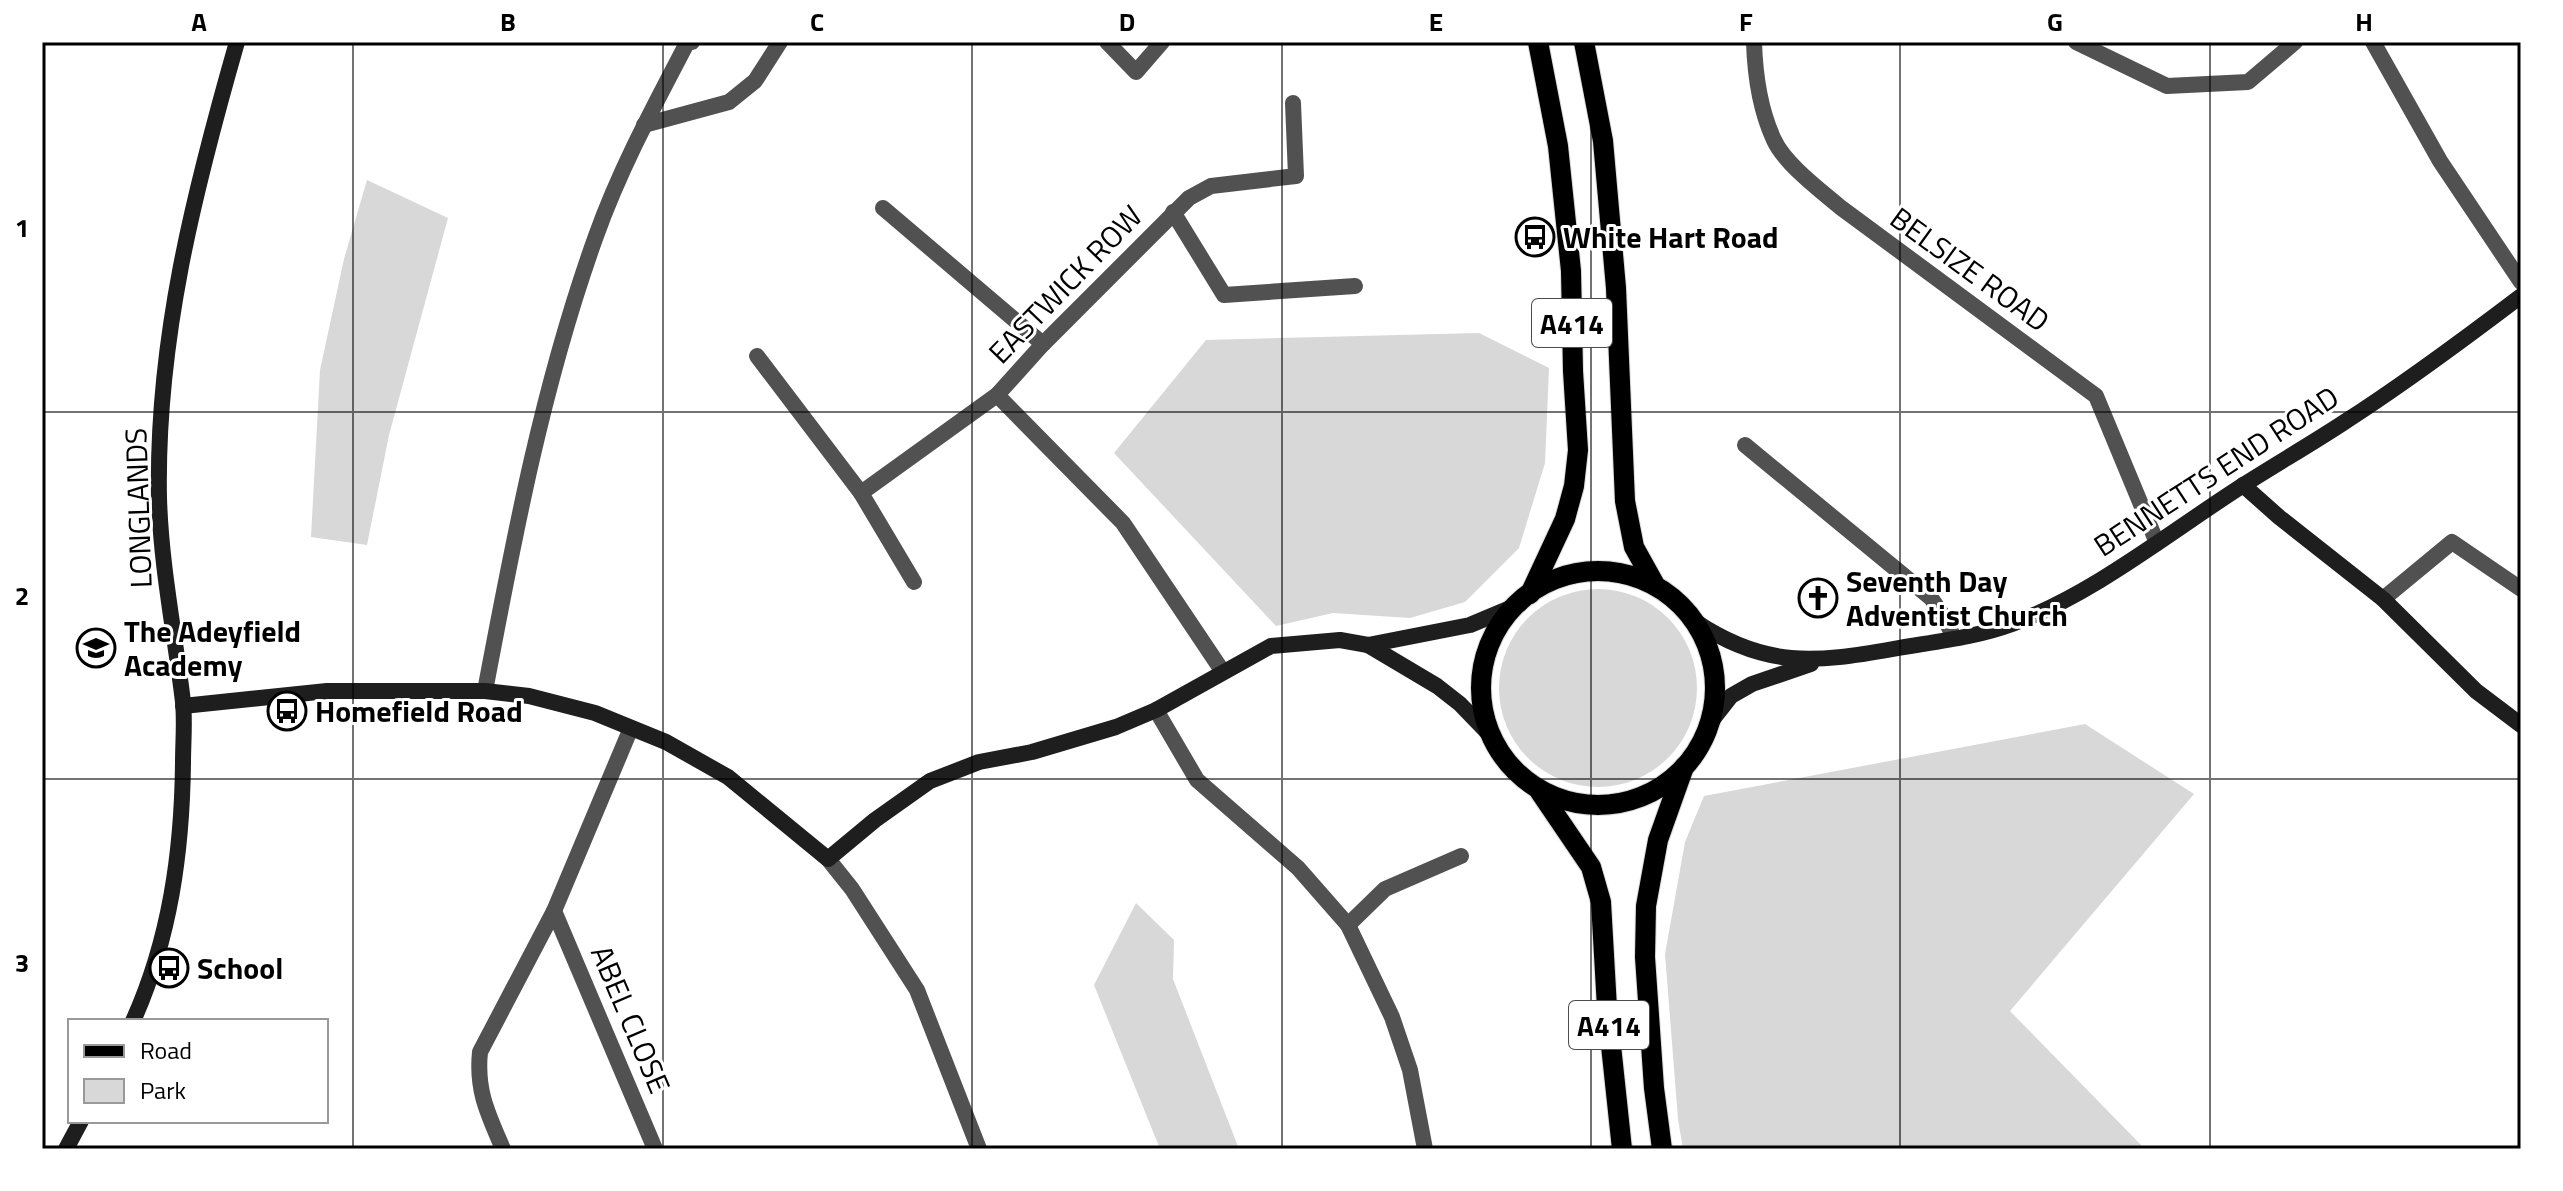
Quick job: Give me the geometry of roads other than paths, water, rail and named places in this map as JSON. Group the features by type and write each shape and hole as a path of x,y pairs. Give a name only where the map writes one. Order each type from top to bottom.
{"main road":[{"name":"A414","path":"1524,601 1565,519 1574,486 1578,450 1571,271 1558,146 1538,42"},
{"name":"A414","path":"1584,42 1605,156 1616,288 1625,501 1634,547 1654,583"},
{"path":"1612,571 1654,583 1696,622 1708,646 1715,671 1713,719 1705,737 1684,767 1641,797 1613,804 1575,803 1540,792 1515,772 1488,733 1481,703 1481,680 1486,654 1499,629 1524,601 1558,577 1580,572 1612,571"},
{"name":"A414","path":"1662,1149 1654,1088 1645,957 1646,906 1658,840 1684,767"},
{"name":"A414","path":"1540,792 1591,867 1601,902 1607,1008 1622,1149"}],"street":[{"name":"LONGLANDS","path":"134,1019 156,965 173,895 182,820 183,706 167,593 159,498 168,344 181,256 195,193 237,42"},
{"path":"485,691 513,543 560,344 597,233 644,125 688,42"},
{"path":"644,125 729,102 755,81 780,42"},
{"path":"1107,42 1136,72 1162,42"},
{"name":"BELSIZE ROAD","path":"1754,42 1756,80 1774,142 1804,176 1840,207 2096,396 2157,543"},
{"path":"2076,42 2167,86 2248,82 2295,42"},
{"path":"2373,42 2440,161 2521,282"},
{"name":"EASTWICK ROW","path":"861,493 997,395 1043,344 1189,198 1211,186 1296,176 1293,103"},
{"path":"883,208 1043,344"},
{"name":"EASTWICK ROW","path":"1173,212 1224,295 1355,286"},
{"name":"BENNETTS END ROAD","path":"1696,622 1729,642 1798,660 1823,659 1954,638 2024,618 2092,584 2344,422 2521,296"},
{"path":"757,356 861,493 914,582"},
{"name":"EASTWICK ROW","path":"997,395 1123,523 1223,672"},
{"path":"1745,445 1931,598 1954,638"},
{"path":"2243,485 2383,599 2476,691 2521,725"},
{"path":"2383,599 2452,542 2521,589"},
{"path":"828,859 875,820 930,781 979,762 1032,752 1116,727 1156,710 1271,646 1340,640 1368,645 1470,625 1524,601"},
{"path":"1368,645 1449,695 1488,733"},
{"name":"BENNETTS END ROAD","path":"1713,719 1731,696 1752,684 1823,659"},
{"path":"183,706 327,691 485,691 529,696 595,713 666,742 728,777 828,859 852,889 917,990 979,1149"},
{"path":"1156,710 1197,780 1298,868 1348,925 1392,1017 1410,1070 1425,1149"},
{"path":"503,1149 481,1095 478,1074 480,1052 554,911 631,728"},
{"path":"1348,925 1385,889 1461,856"},
{"name":"ABEL CLOSE","path":"554,911 655,1149"},
{"path":"66,1149 80,1123"}],"place":[{"name":"White Hart Road","path":"1535,237"},
{"name":"Seventh Day Adventist Church","path":"1818,598"},
{"name":"The Adeyfield Academy","path":"96,648"},
{"name":"Homefield Road","path":"287,711"},
{"name":"School","path":"169,968"}]}
